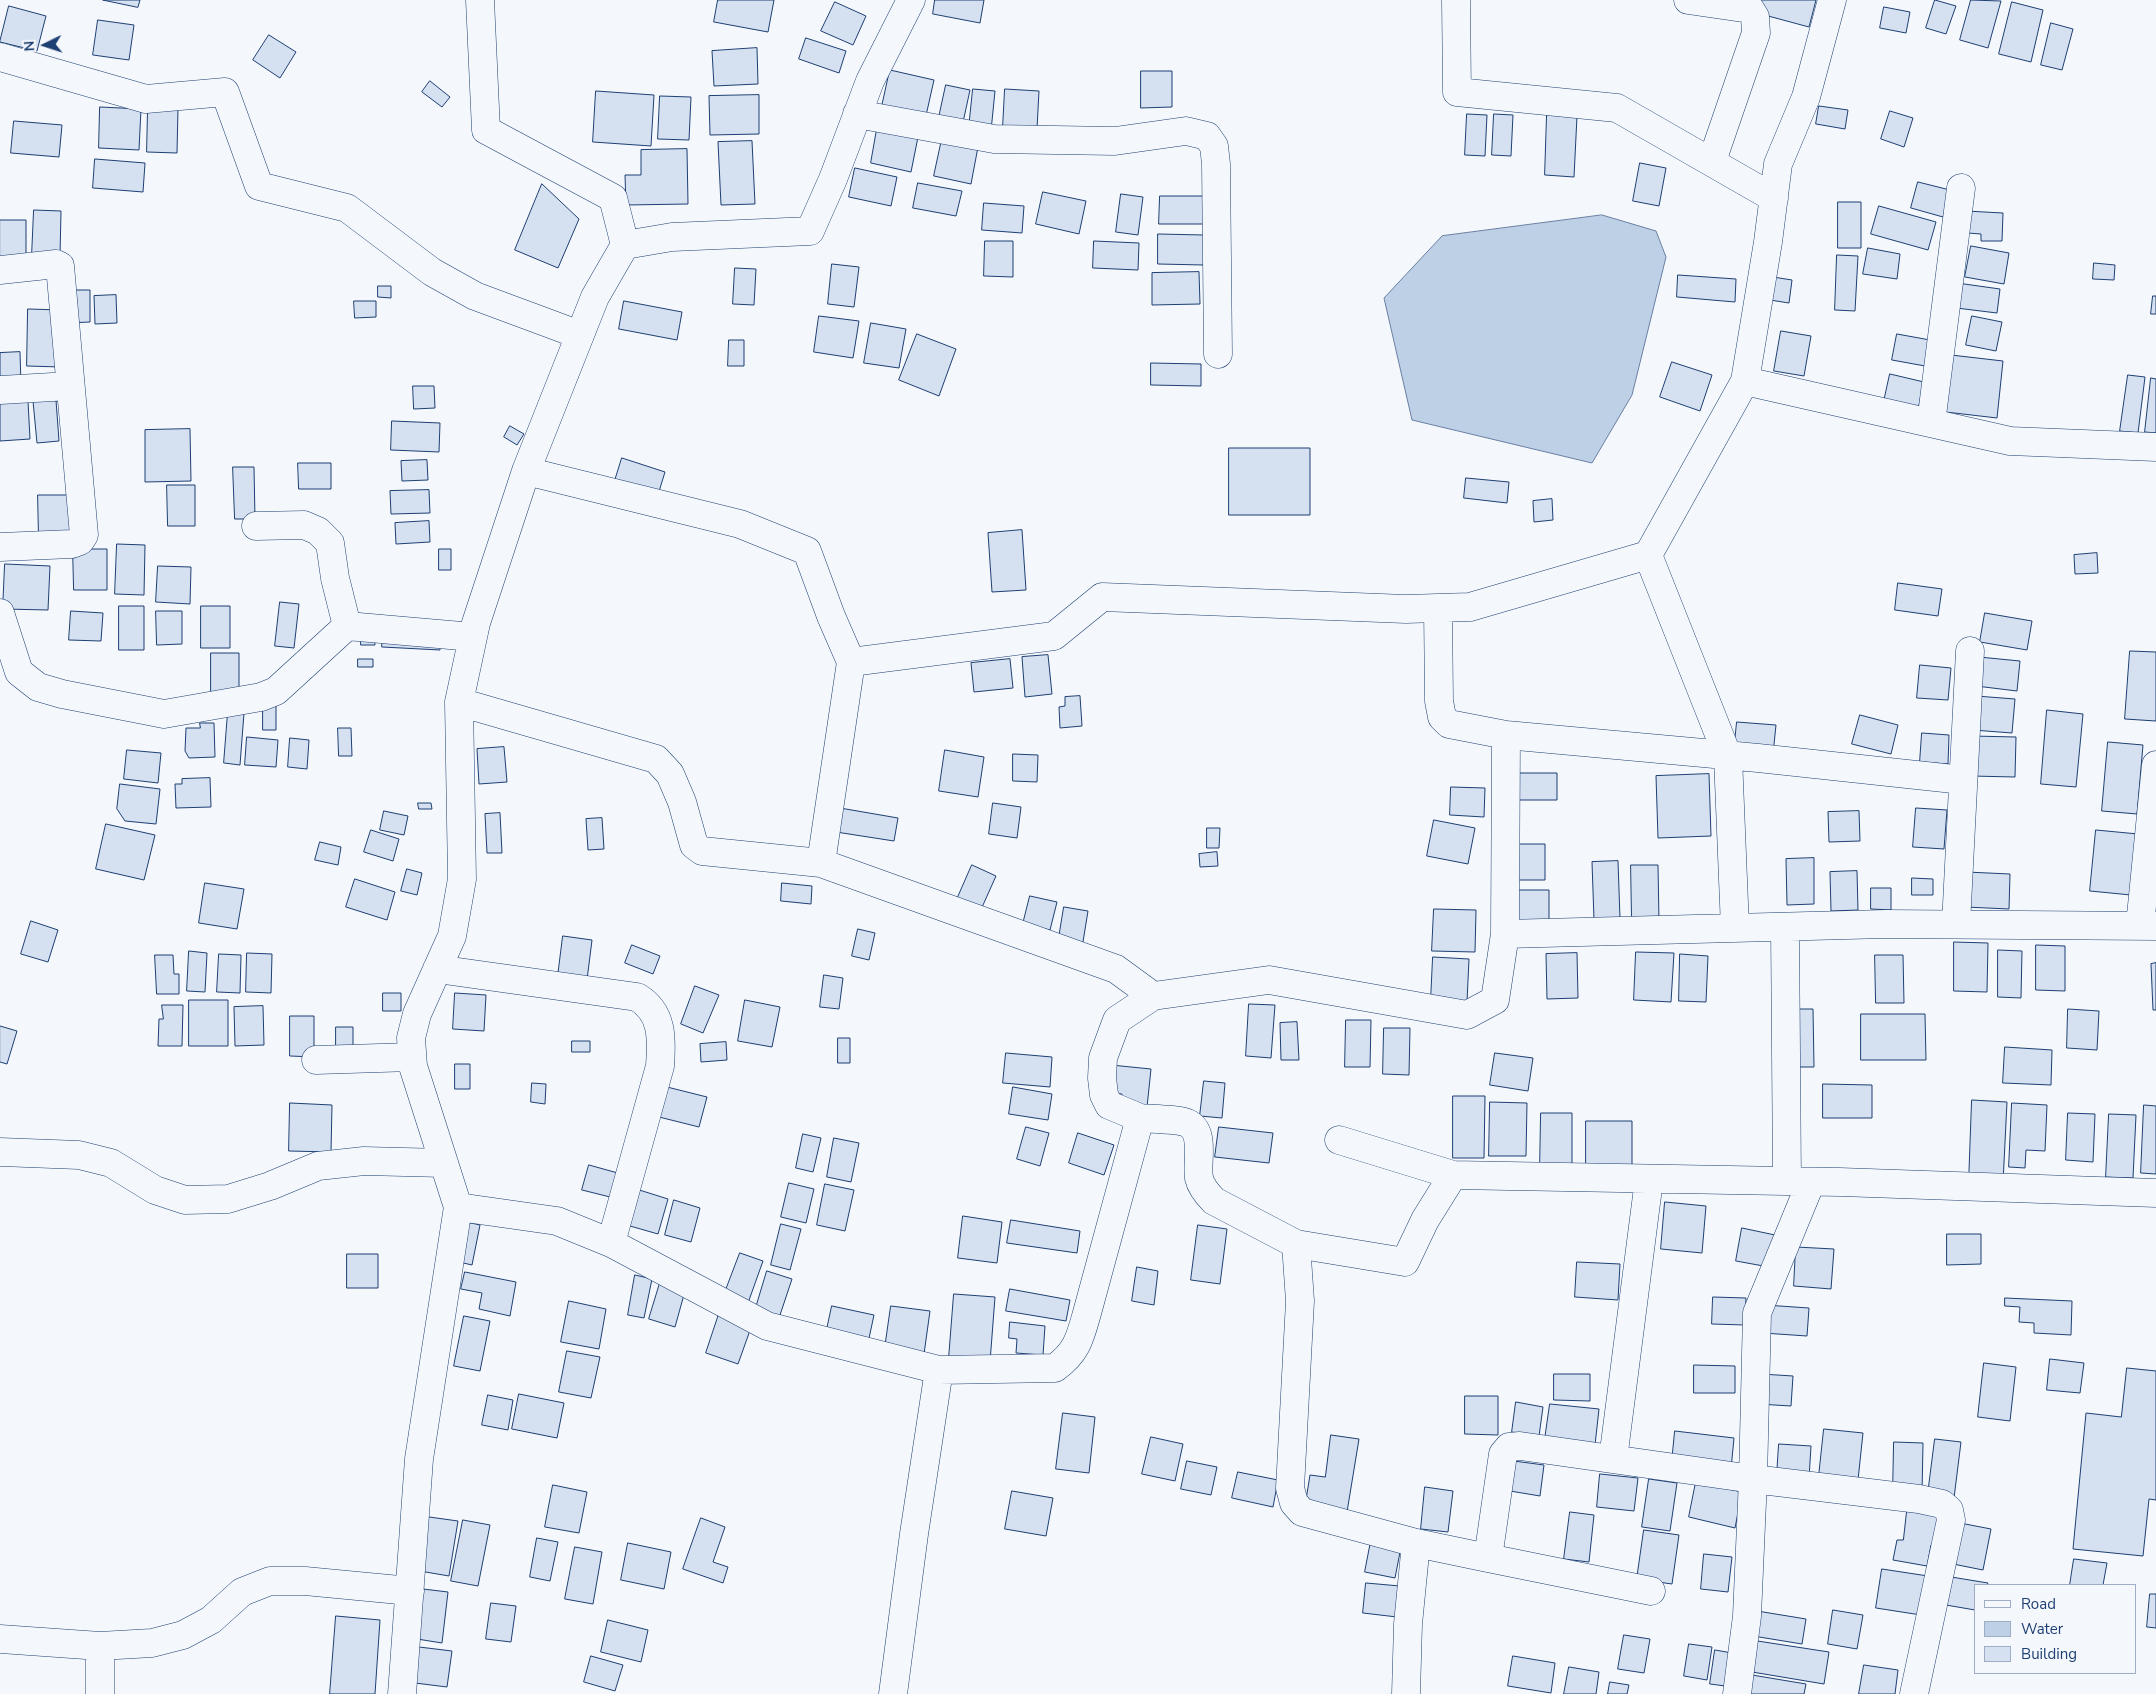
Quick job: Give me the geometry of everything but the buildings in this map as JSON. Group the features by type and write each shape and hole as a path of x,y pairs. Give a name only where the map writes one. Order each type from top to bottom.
{"street":[{"path":"402,1694 419,1459 458,1207 412,1066 411,1038 417,1014 452,936 462,879 459,702 473,637 526,471 595,298 625,245 613,198 486,130 480,0"},
{"path":"625,245 672,237 810,231 833,179 870,82 911,0"},
{"path":"1456,0 1457,92 1618,108 1774,198"},
{"path":"1688,0 1750,9 1755,17 1756,33 1712,161"},
{"path":"851,662 1054,636 1102,597 1406,609 1470,607 1648,555 1745,381 1768,242 1778,164 1806,97 1832,0"},
{"path":"0,57 146,99 225,92 259,186 346,208 432,272 475,296 580,335"},
{"path":"857,114 994,138 1115,141 1186,131 1207,136 1214,146 1216,164 1218,354"},
{"path":"1930,423 1960,188"},
{"path":"0,270 56,264 60,266 84,535 80,541 72,544 0,548"},
{"path":"1745,381 2010,441 2156,447"},
{"path":"0,390 70,386"},
{"path":"526,471 740,524 807,551 831,616 851,662 821,863"},
{"path":"256,526 304,524 318,531 330,543 335,578 347,626"},
{"path":"1648,555 1728,757 1735,928"},
{"path":"1438,608 1440,701 1442,716 1449,724 1506,735 1728,757 1758,758 1963,780"},
{"path":"0,612 19,672 38,687 62,694 164,714 261,697 276,691 347,626 473,637"},
{"path":"1956,924 1970,652"},
{"path":"459,702 656,759 670,774 682,802 694,845 702,852 821,863 1116,969 1153,996"},
{"path":"1453,1176 1426,1220 1405,1262 1296,1244 1214,1201 1205,1192 1199,1178 1198,1136 1187,1123 1140,1118 1109,1104 1104,1095 1102,1078 1103,1058 1117,1020 1153,996 1269,980 1466,1015 1495,1000 1505,934 1506,735"},
{"path":"1505,934 1956,924 2148,926 2156,765"},
{"path":"1737,1694 1747,1616 1757,1313 1799,1182 1785,927"},
{"path":"437,969 637,996 649,1004 656,1017 662,1041 660,1066 611,1243"},
{"path":"316,1060 412,1057"},
{"path":"458,1207 557,1221 611,1243 767,1326 939,1370 1055,1368 1069,1358 1079,1340 1140,1118"},
{"path":"1339,1140 1453,1176 1799,1182 2156,1193"},
{"path":"0,1152 79,1155 111,1163 155,1190 185,1200 228,1199 270,1186 318,1166 364,1161 444,1163"},
{"path":"1613,1459 1649,1180"},
{"path":"1296,1244 1300,1302 1290,1488 1294,1503 1302,1512 1416,1543 1651,1591"},
{"path":"893,1694 914,1534 939,1370"},
{"path":"1488,1558 1503,1454 1509,1447 1520,1446 1753,1479 1919,1499 1942,1504 1949,1510 1951,1520 1914,1694"},
{"path":"1406,1694 1408,1624 1416,1543"},
{"path":"0,1639 100,1646 152,1643 183,1635 211,1620 242,1592 270,1581 305,1581 410,1590"},
{"path":"100,1646 100,1694"}],"water":[{"path":"1602,215 1656,231 1666,257 1632,395 1592,463 1412,420 1384,298 1442,236"}]}
